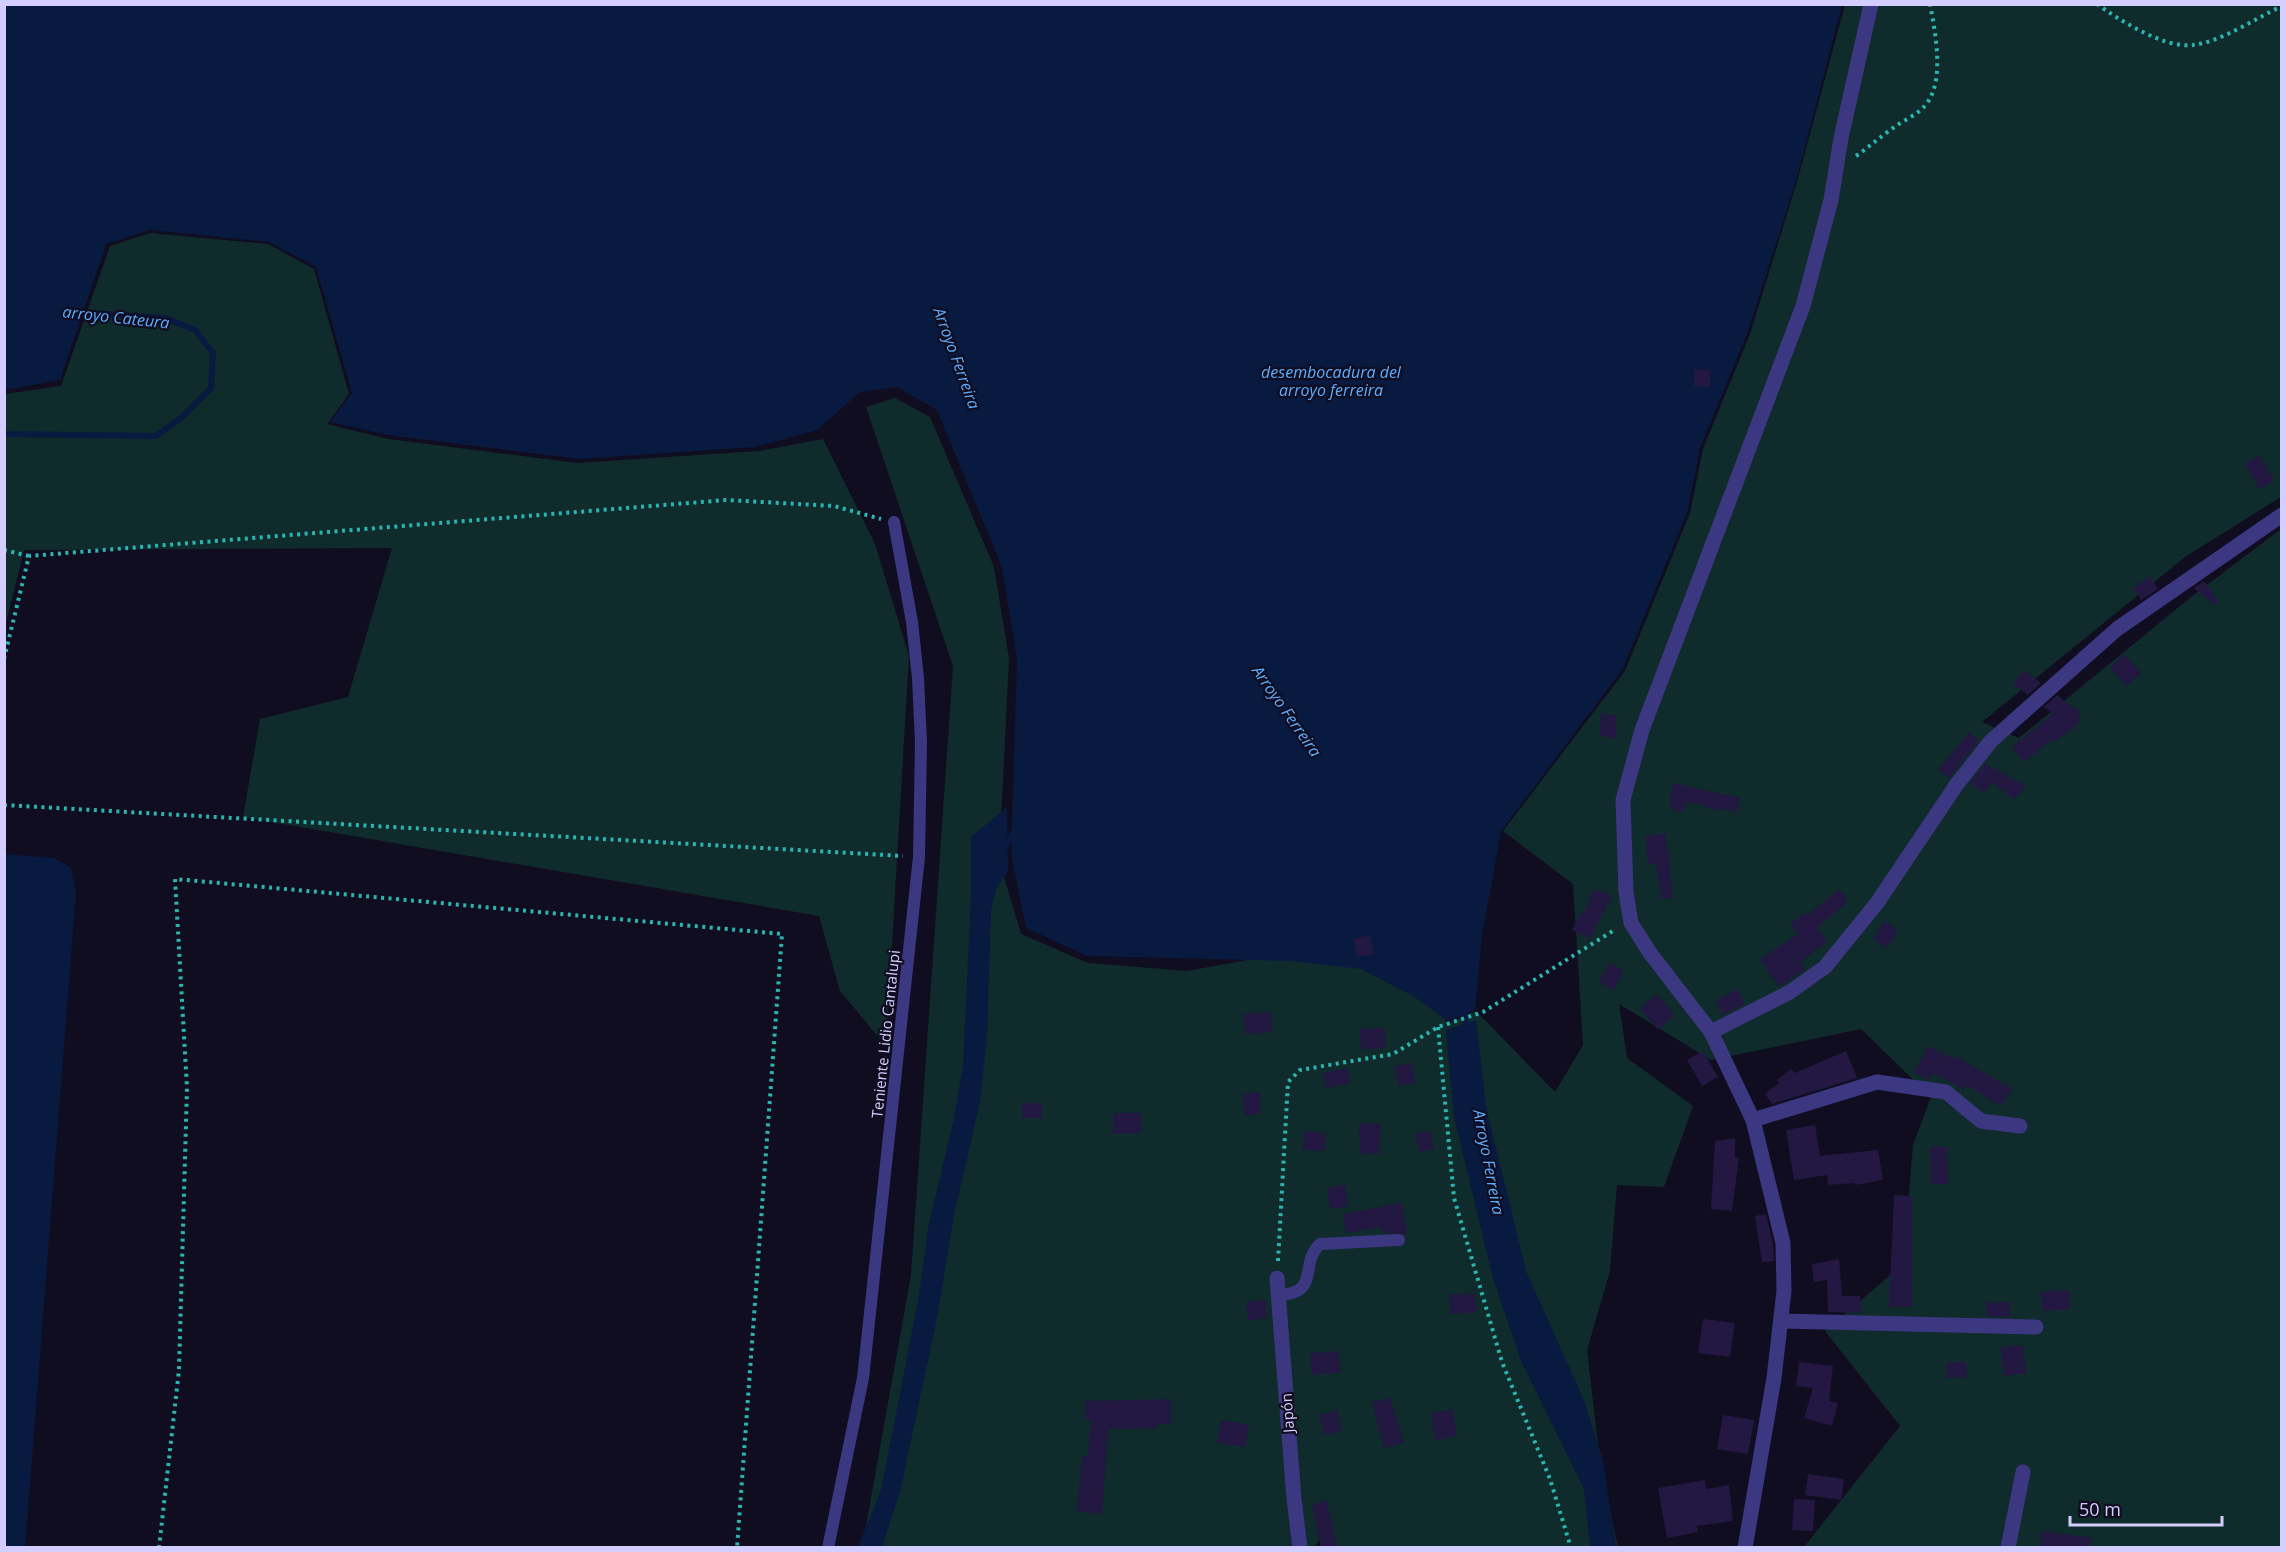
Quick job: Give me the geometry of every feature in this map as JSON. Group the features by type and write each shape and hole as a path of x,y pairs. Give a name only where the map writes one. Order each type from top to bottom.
{"street":[{"path":"1745,1548 1774,1378 1785,1291 1783,1243 1753,1120 1711,1032 1650,954 1631,923 1626,892 1623,800 1642,730 1803,306 1820,247 1871,4"},
{"path":"1711,1032 1790,992 1825,967 1877,903 1957,784 1991,741 2118,629 2282,515"},
{"path":"1753,1120 1877,1082 1946,1092 1956,1098 1972,1117 1981,1121 2020,1126"},
{"name":"Japón","path":"1277,1278 1294,1499 1300,1548"},
{"path":"1781,1321 2036,1327"},
{"path":"2008,1548 2023,1472"}],"lane":[{"name":"Teniente Lidio Cantalupi","path":"828,1548 863,1378 919,857 921,742 918,678 912,622 894,522"},
{"path":"1278,1295 1295,1294 1306,1285 1313,1251 1320,1244 1399,1240"}],"path":[{"path":"1836,171 1895,126 1918,113 1930,100 1935,80 1937,42 1930,4"},
{"path":"2097,4 2153,38 2192,45 2246,25 2282,6"},
{"path":"4,550 29,556 726,500 834,506 894,522"},
{"path":"4,659 29,556"},
{"path":"4,805 919,857"},
{"path":"159,1548 179,1370 187,1088 175,879 782,934 736,1548"},
{"path":"1277,1278 1288,1082 1300,1070 1393,1054 1438,1027 1483,1012 1606,933 1631,923"},
{"path":"1438,1027 1454,1198 1502,1362 1550,1479 1571,1548"}],"green space":[{"path":"1845,5 2281,5 2281,497 2185,557 1982,722 2019,738 2191,597 2281,529 2281,1547 1804,1547 1900,1426 1825,1331 1903,1264 1913,1145 1931,1097 1861,1029 1711,1060 1619,1004 1627,1058 1693,1106 1664,1187 1617,1185 1610,1271 1587,1350 1601,1470 1618,1547 1322,1548 1320,1538 1314,1548 862,1548 911,1275 953,666 866,407 895,398 930,417 994,567 1009,659 999,860 1021,934 1088,963 1187,971 1292,952 1358,955 1416,989 1448,1023 1476,1011 1555,1092 1583,1045 1573,884 1503,831 1625,671 1690,513 1703,449 1750,334 1797,182"},
{"path":"150,233 268,244 314,269 349,394 327,424 388,439 577,463 759,451 823,439 875,544 909,656 886,1046 840,991 819,916 243,817 260,719 348,697 392,548 24,550 5,627 5,394 61,386 110,246"}],"water":[{"name":"desembocadura del arroyo ferreira","path":"5,5 1842,5 1796,181 1747,334 1700,448 1687,513 1622,670 1501,831 1482,936 1475,1010 1448,1021 1413,996 1361,969 1293,961 1087,956 1026,928 1011,854 1017,658 1002,567 937,410 897,387 860,392 817,430 755,447 579,459 388,435 330,422 352,393 316,267 269,242 150,230 106,244 60,380 5,390"},
{"path":"1007,807 1008,871 996,889 991,910 987,1036 980,1102 954,1215 938,1313 900,1492 882,1547 858,1547 881,1490 918,1301 929,1223 953,1123 963,1066 971,897 971,837"},
{"path":"4,854 54,858 71,868 76,892 25,1548 4,1547"},
{"path":"1476,1020 1486,1107 1526,1271 1583,1398 1603,1460 1616,1547 1590,1547 1584,1489 1521,1361 1493,1278 1454,1117 1446,1030"}],"building":[{"path":"1694,369 1710,370 1710,387 1694,386"},
{"path":"2259,455 2274,480 2260,489 2245,464"},
{"path":"2150,577 2158,589 2141,600 2133,588"},
{"path":"2204,581 2218,601 2214,605 2194,588"},
{"path":"2124,654 2141,673 2126,686 2110,667"},
{"path":"2024,670 2041,683 2028,695 2013,683"},
{"path":"2057,695 2082,714 2077,717 2081,722 2054,742 2052,739 2024,762 2012,747 2053,714 2044,707"},
{"path":"1601,713 1617,715 1616,738 1600,736"},
{"path":"1969,732 1979,741 1949,778 1938,770"},
{"path":"1985,764 2026,786 2014,800 1992,782 1984,793 1970,783"},
{"path":"1672,783 1740,798 1737,812 1715,808 1713,811 1704,805 1687,802 1681,813 1670,807"},
{"path":"1665,834 1667,851 1669,851 1672,898 1662,899 1655,863 1648,864 1646,836"},
{"path":"1594,889 1612,896 1590,939 1572,930 1581,912 1584,914"},
{"path":"1839,889 1848,901 1817,928 1827,941 1800,962 1805,969 1779,987 1760,959 1798,934 1790,924 1806,912 1808,915"},
{"path":"1884,921 1898,930 1887,948 1873,939"},
{"path":"1370,935 1374,954 1357,957 1353,939"},
{"path":"1609,963 1624,970 1614,990 1599,982"},
{"path":"1737,989 1745,1004 1723,1015 1716,1001"},
{"path":"1656,994 1675,1015 1658,1030 1640,1009"},
{"path":"1271,1012 1272,1032 1245,1034 1244,1014"},
{"path":"1385,1028 1386,1048 1361,1049 1360,1029"},
{"path":"1928,1046 1954,1059 1955,1056 2012,1089 2001,1106 1967,1085 1964,1090 1933,1073 1929,1080 1914,1073"},
{"path":"1703,1051 1718,1077 1702,1086 1687,1060"},
{"path":"1846,1051 1857,1078 1772,1104 1765,1094 1791,1069 1795,1073"},
{"path":"1411,1062 1416,1082 1399,1086 1394,1067"},
{"path":"1348,1068 1350,1083 1326,1088 1323,1073"},
{"path":"1243,1093 1260,1093 1260,1114 1244,1115"},
{"path":"1022,1103 1042,1103 1042,1118 1022,1118"},
{"path":"1113,1113 1141,1113 1141,1133 1113,1134"},
{"path":"1359,1123 1380,1124 1379,1154 1360,1153"},
{"path":"1815,1125 1820,1156 1878,1150 1883,1180 1855,1185 1854,1183 1828,1185 1827,1175 1794,1180 1786,1130"},
{"path":"1304,1131 1326,1133 1325,1151 1303,1150"},
{"path":"1430,1131 1434,1149 1419,1152 1415,1134"},
{"path":"1735,1138 1735,1158 1739,1158 1732,1211 1711,1209 1715,1141"},
{"path":"1930,1147 1947,1147 1948,1184 1931,1184"},
{"path":"1345,1185 1348,1206 1330,1209 1327,1188"},
{"path":"1894,1195 1912,1196 1912,1307 1889,1307"},
{"path":"1402,1203 1407,1234 1382,1233 1381,1227 1346,1233 1343,1214"},
{"path":"1766,1214 1773,1244 1774,1261 1762,1262 1755,1216"},
{"path":"1839,1259 1842,1296 1860,1296 1861,1313 1828,1312 1827,1280 1814,1282 1812,1264"},
{"path":"2069,1290 2070,1309 2042,1311 2041,1292"},
{"path":"1475,1293 1476,1312 1450,1314 1449,1295"},
{"path":"1266,1300 1267,1318 1248,1320 1246,1302"},
{"path":"2010,1302 2010,1317 1986,1316 1986,1303"},
{"path":"1703,1319 1735,1323 1730,1357 1698,1353"},
{"path":"2023,1345 2026,1373 2004,1376 2001,1347"},
{"path":"1338,1351 1341,1372 1312,1375 1310,1353"},
{"path":"1799,1362 1833,1366 1829,1401 1838,1403 1832,1426 1804,1418 1813,1388 1796,1386"},
{"path":"1966,1362 1967,1377 1947,1378 1946,1363"},
{"path":"1390,1398 1404,1443 1384,1448 1372,1402"},
{"path":"1171,1399 1171,1424 1157,1424 1157,1428 1108,1429 1102,1514 1077,1511 1082,1456 1088,1456 1091,1419 1085,1419 1085,1401"},
{"path":"1452,1409 1457,1436 1435,1440 1431,1413"},
{"path":"1337,1410 1342,1430 1324,1435 1319,1415"},
{"path":"1723,1415 1754,1420 1748,1454 1717,1449"},
{"path":"1221,1420 1249,1425 1245,1447 1217,1443"},
{"path":"1808,1474 1844,1479 1841,1500 1805,1495"},
{"path":"1705,1480 1706,1489 1729,1485 1733,1521 1697,1526 1698,1532 1667,1538 1658,1488"},
{"path":"1794,1499 1815,1500 1813,1531 1792,1530"},
{"path":"1327,1501 1337,1548 1321,1548 1312,1504"},
{"path":"2042,1531 2091,1538 2090,1548 2040,1548"}],"waterway":[{"name":"arroyo Cateura","path":"4,434 156,436 181,418 211,388 213,353 195,330 165,318 75,312"},
{"path":"1004,849 1015,829"},
{"name":"Arroyo Ferreira","path":"1462,1008 1465,1014 1466,1029"}]}
